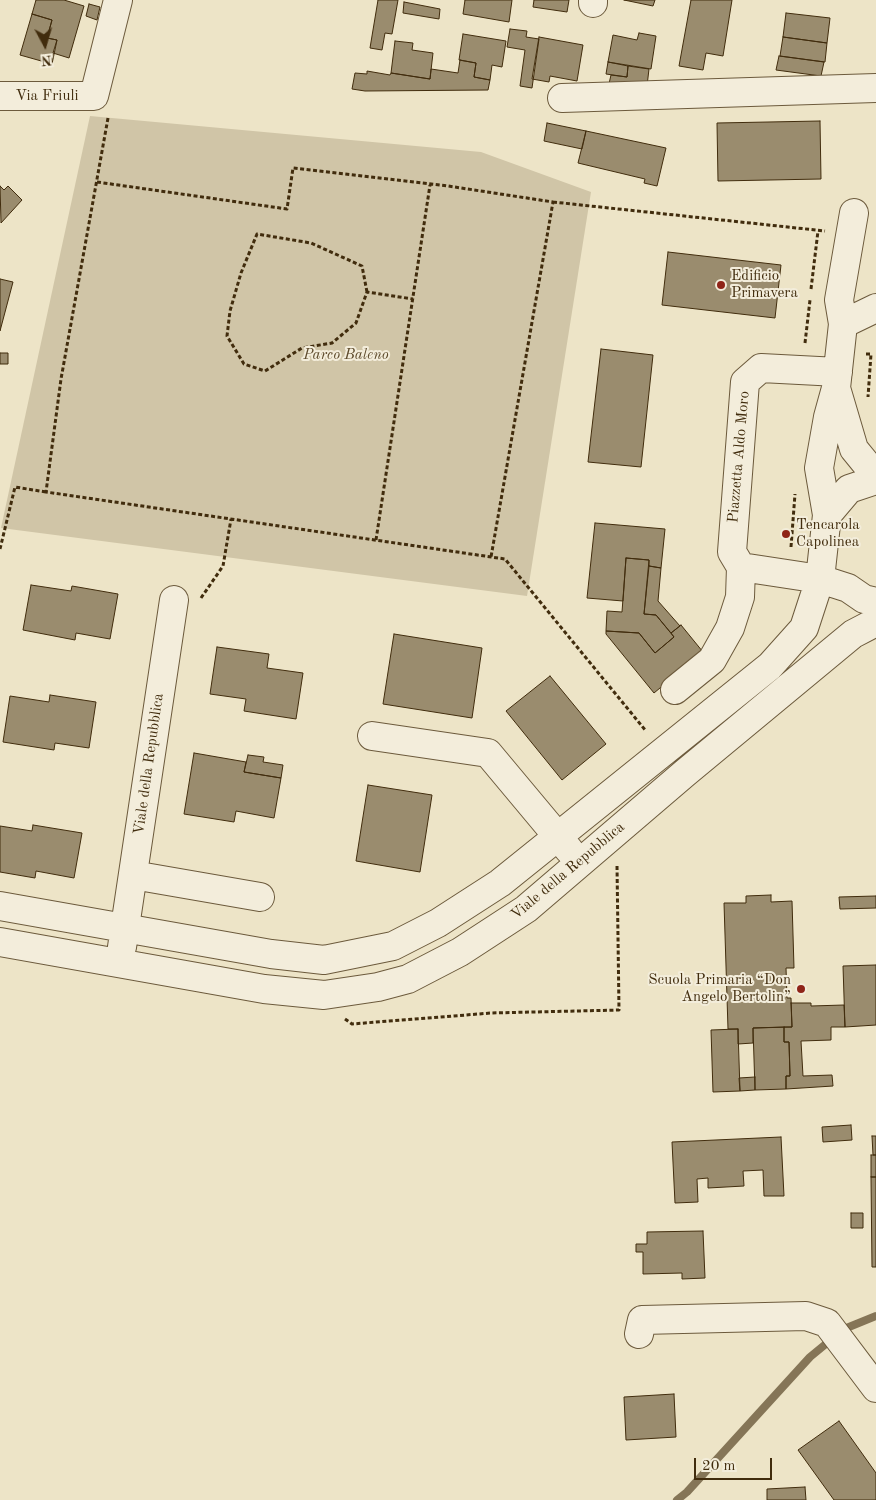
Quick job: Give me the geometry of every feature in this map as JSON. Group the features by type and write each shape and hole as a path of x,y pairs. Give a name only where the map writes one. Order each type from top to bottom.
{"street":[{"path":"94,96 118,0"},
{"path":"562,98 876,88"},
{"name":"Via Friuli","path":"0,96 94,96"},
{"path":"0,906 271,954 324,960 369,953 393,946 438,923 500,883 770,666 804,628 820,579 826,515 819,468 837,380 843,324 839,300 852,223"},
{"path":"843,324 876,308"},
{"name":"Piazzetta Aldo Moro","path":"675,690 712,660 730,628 740,597 741,568 732,552 745,382 760,368 837,380"},
{"path":"837,380 854,449 876,476"},
{"path":"826,515 849,489 876,480"},
{"path":"741,568 820,579 848,588 864,599 876,602"},
{"name":"Viale della Repubblica","path":"120,963 174,600"},
{"name":"Viale della Repubblica","path":"0,942 264,989 324,995 378,987 408,979 460,952 526,909 853,634 876,622"},
{"path":"372,736 488,753 580,863"},
{"path":"133,875 260,897"},
{"path":"639,1334 642,1320 806,1316 828,1323 876,1388"}],"path":[{"path":"46,492 61,380 108,118 94,96"},
{"path":"97,182 288,209 293,168 448,186 553,202 852,223"},
{"path":"376,540 430,185"},
{"path":"491,557 553,202"},
{"path":"257,234 311,243 362,266 367,292 356,324 332,343 302,348 265,371 244,364 228,336 230,311 241,273 257,234"},
{"path":"367,292 413,298"},
{"path":"0,549 15,487 505,559 662,751"},
{"path":"174,600 194,608 223,566 231,519"},
{"path":"324,995 352,1024 491,1012 619,1010 616,862"}],"green space":[{"name":"Parco Baleno","path":"90,116 481,152 591,192 527,596 1,528"}],"building":[{"path":"36,0 64,0 84,6 69,58 53,53 57,40 47,38 52,20 32,14"},
{"path":"378,0 398,0 392,34 385,33 382,50 370,48"},
{"path":"465,0 512,0 509,22 463,14"},
{"path":"534,0 569,0 567,12 533,7"},
{"path":"624,0 655,0 653,6"},
{"path":"691,0 732,0 723,56 706,53 703,70 679,66"},
{"path":"404,2 440,9 439,19 403,13"},
{"path":"89,4 100,7 97,20 86,16"},
{"path":"786,13 830,18 827,43 783,37"},
{"path":"32,14 52,20 47,38 57,40 52,64 20,55"},
{"path":"510,29 527,31 526,37 539,39 532,88 520,86 525,50 507,47"},
{"path":"639,33 656,36 651,69 608,62 613,35 637,40"},
{"path":"463,34 506,41 502,67 492,65 490,80 474,77 476,63 459,60"},
{"path":"539,37 583,45 577,81 550,76 549,82 532,79"},
{"path":"783,37 827,43 825,62 780,56"},
{"path":"395,41 413,43 412,50 433,53 430,79 391,73"},
{"path":"779,56 824,62 821,76 776,70"},
{"path":"460,60 476,63 474,77 490,80 488,90 365,91 352,89 355,73 367,74 367,71 430,79 431,69 458,73"},
{"path":"608,62 628,66 627,77 606,74"},
{"path":"628,66 649,69 647,86 608,88 611,75 627,77"},
{"path":"820,121 821,179 718,181 717,123"},
{"path":"547,123 586,131 582,149 544,141"},
{"path":"586,131 666,148 657,186 644,183 645,179 578,163"},
{"path":"0,186 4,190 8,186 22,200 1,223"},
{"name":"Edificio Primavera","path":"668,252 781,265 775,318 662,305"},
{"path":"0,279 13,282 0,331"},
{"path":"601,349 653,355 641,467 588,462"},
{"path":"0,353 8,353 8,364 0,364"},
{"path":"595,523 665,529 661,568 649,566 649,560 626,558 623,601 587,598"},
{"path":"626,558 649,560 644,614 656,615 674,637 655,653 639,633 606,631 607,611 622,612"},
{"path":"649,566 661,568 658,601 680,626 671,633 656,615 644,614"},
{"path":"31,585 71,591 72,586 118,594 110,639 76,633 75,640 23,630"},
{"path":"681,625 703,652 654,693 606,634 606,631 639,633 655,653 674,637 671,633"},
{"path":"394,634 482,648 472,718 383,704"},
{"path":"217,647 269,654 267,668 303,673 296,719 244,711 246,699 210,694"},
{"path":"550,676 606,744 562,780 506,711"},
{"path":"50,695 96,702 89,748 55,743 54,750 3,742 10,696 49,702"},
{"path":"194,753 246,762 244,772 281,778 274,818 236,811 234,822 184,814"},
{"path":"248,755 264,757 263,762 283,765 281,778 244,772"},
{"path":"368,785 432,795 420,872 356,861"},
{"path":"33,825 82,833 74,878 36,871 35,878 0,872 0,826 32,831"},
{"path":"771,895 771,902 792,901 794,968 786,968 787,998 791,998 792,1027 753,1028 753,1043 738,1044 738,1029 728,1029 724,903 746,903 746,896"},
{"path":"876,896 876,908 840,909 839,897"},
{"path":"876,965 876,1025 845,1027 843,966"},
{"path":"791,1003 811,1003 811,1006 844,1005 845,1027 831,1027 831,1040 801,1041 803,1076 832,1075 833,1086 786,1089 786,1076 790,1076 789,1042 784,1042 784,1027 792,1027"},
{"path":"784,1027 784,1042 789,1042 790,1076 786,1076 786,1089 755,1090 753,1028"},
{"path":"738,1029 740,1091 713,1092 711,1030"},
{"path":"755,1077 755,1090 740,1091 739,1078"},
{"path":"851,1125 852,1140 823,1142 822,1127"},
{"path":"872,1136 876,1136 876,1155 873,1155"},
{"path":"781,1137 784,1196 764,1196 763,1170 743,1171 744,1186 708,1188 708,1178 697,1179 698,1202 675,1203 672,1142"},
{"path":"871,1155 876,1155 876,1177 871,1177"},
{"path":"871,1177 876,1177 876,1267 872,1267"},
{"path":"851,1213 863,1213 863,1228 851,1228"},
{"path":"703,1231 705,1278 682,1279 682,1273 643,1274 643,1252 636,1252 636,1244 647,1244 647,1232"},
{"path":"674,1394 676,1437 626,1440 624,1397"},
{"path":"839,1421 876,1473 876,1500 834,1500 798,1450"},
{"path":"805,1487 806,1500 767,1500 767,1489"}],"waterway":[{"path":"677,1500 687,1492 810,1357 844,1329 876,1316"}],"place":[{"name":"Edificio Primavera","path":"721,285"},
{"name":"Tencarola Capolinea","path":"786,534"},
{"name":"Scuola Primaria “Don Angelo Bertolin”","path":"801,989"}]}
